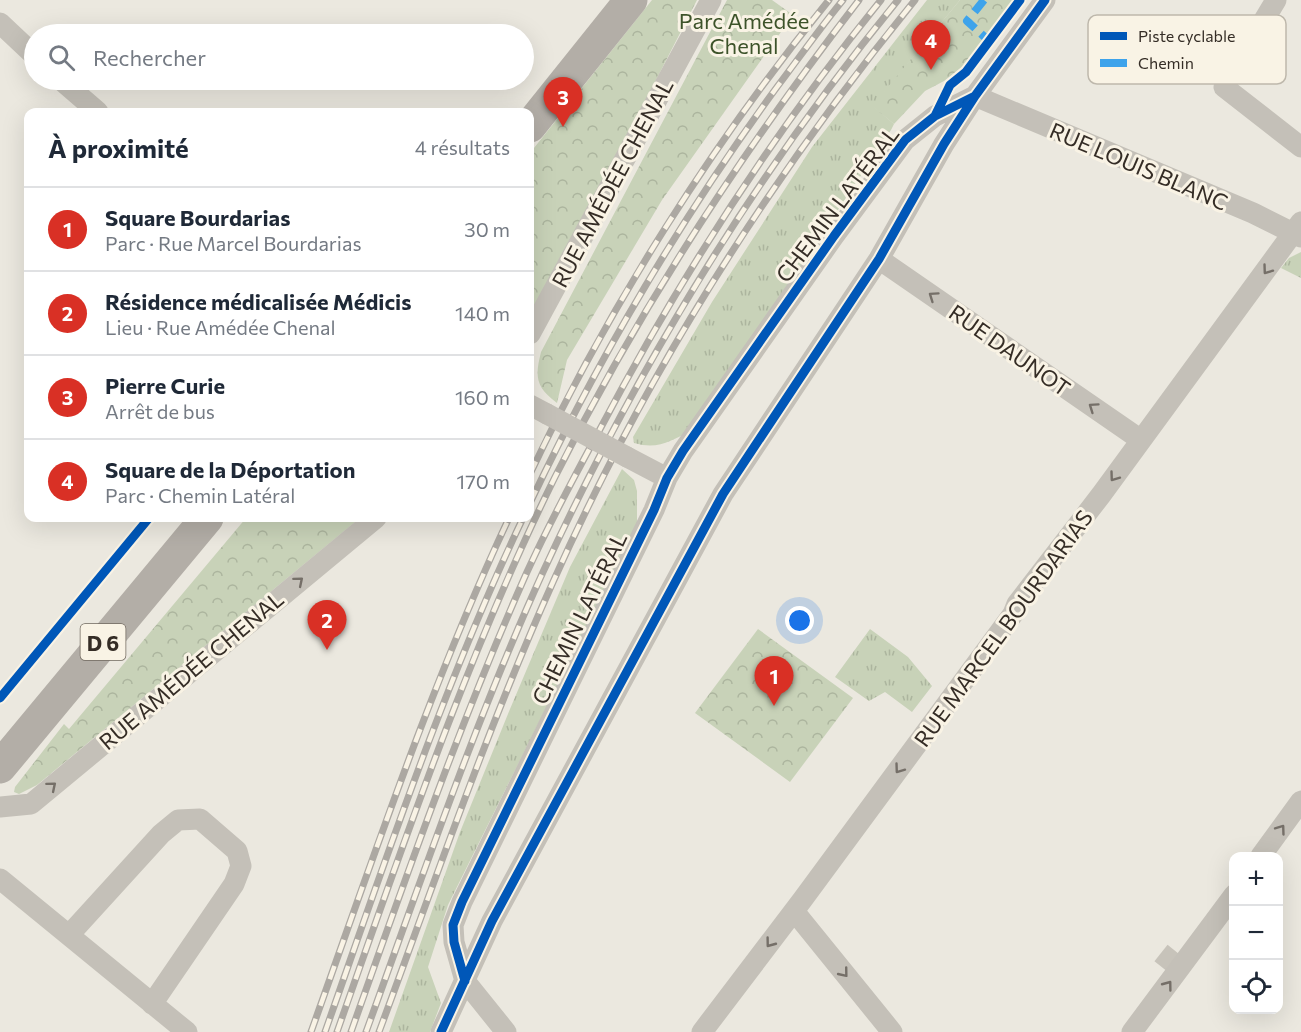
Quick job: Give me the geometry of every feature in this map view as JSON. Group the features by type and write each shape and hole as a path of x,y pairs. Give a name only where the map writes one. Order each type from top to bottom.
{"main road":[{"path":"534,121 631,0"},
{"name":"D 6","path":"0,767 204,522"}],"street":[{"name":"RUE AMÉDÉE CHENAL","path":"534,327 711,0"},
{"path":"441,1032 450,1008 492,921 723,494 879,260 950,135 975,96 1045,0"},
{"path":"1267,15 1276,0"},
{"path":"0,23 24,46"},
{"path":"1226,84 1224,87 1301,147"},
{"path":"73,90 93,108"},
{"name":"RUE LOUIS BLANC","path":"975,96 1298,231"},
{"name":"CHEMIN LATÉRAL","path":"465,981 454,942 453,925 456,917 654,510 667,478 682,452 820,255 905,141 935,116 975,96"},
{"name":"RUE MARCEL BOURDARIAS","path":"702,1032 957,691 1013,614 1017,604 1298,231"},
{"name":"RUE DAUNOT","path":"879,260 1141,440"},
{"path":"538,409 667,478"},
{"name":"RUE AMÉDÉE CHENAL","path":"0,807 31,804 371,522"},
{"path":"1264,852 1301,803"},
{"path":"69,935 161,834 178,820 200,819 237,851 241,866 234,884 152,1004"},
{"path":"0,879 187,1032"},
{"path":"1132,1032 1229,900"},
{"path":"794,911 892,1032"},
{"path":"465,981 506,1032"}],"green space":[{"path":"652,0 697,0 534,318 534,148"},
{"name":"Parc Amédée Chenal","path":"727,0 772,0 793,15 662,200 567,360 557,403 544,392 538,380 541,352"},
{"path":"927,0 960,0 873,106 894,124 891,130 692,430 671,441 657,445 634,443 633,437 712,302 812,147"},
{"path":"960,0 1017,0 973,58 944,81 925,91 894,124 872,106"},
{"path":"1301,252 1301,278 1281,268 1289,258"},
{"path":"622,469 634,480 637,491 637,525 448,905 428,967 441,1003 430,1032 389,1032 460,832 510,709 570,567"},
{"path":"243,522 355,522 37,785 19,794 14,792 15,787 64,724 69,729"},
{"path":"758,629 853,698 790,782 695,713"},
{"path":"870,629 908,657 932,686 912,712 885,692 869,701 835,677"}],"tunnel":[{"path":"1161,953 1181,969"}],"railway":[{"path":"534,466 593,350 665,228 744,111 829,0"},
{"path":"534,495 584,395 643,289 742,136 843,0"},
{"path":"534,521 622,352 695,231 775,114 859,0"},
{"path":"351,1032 434,800 502,628 544,536 630,374 695,263 765,155 841,50 881,0"},
{"path":"366,1032 450,800 495,685 518,628 579,496 618,421 702,274 796,134 898,0"},
{"path":"379,1032 462,806 529,637 589,504 628,428 714,279 761,207 810,137 915,0"},
{"path":"311,1032 428,708 507,522"},
{"path":"325,1032 417,772 467,644 521,522"},
{"path":"337,1032 438,751 493,613 534,522"}],"marked path":[{"path":"984,0 967,21 989,41"}],"cycle path":[{"path":"935,116 950,85 966,72 1020,0"},
{"path":"441,1032 492,921 723,494 879,259 944,144 975,96 1045,0"},
{"path":"465,981 454,942 453,925 462,902 654,510 667,478 683,451 834,236 905,140 935,116 975,96"},
{"path":"0,698 146,522"}],"place":[{"name":"Square de la Déportation","path":"931,70"},
{"name":"Pierre Curie","path":"563,127"},
{"name":"Résidence médicalisée Médicis","path":"327,650"},
{"name":"Square Bourdarias","path":"774,706"}]}
